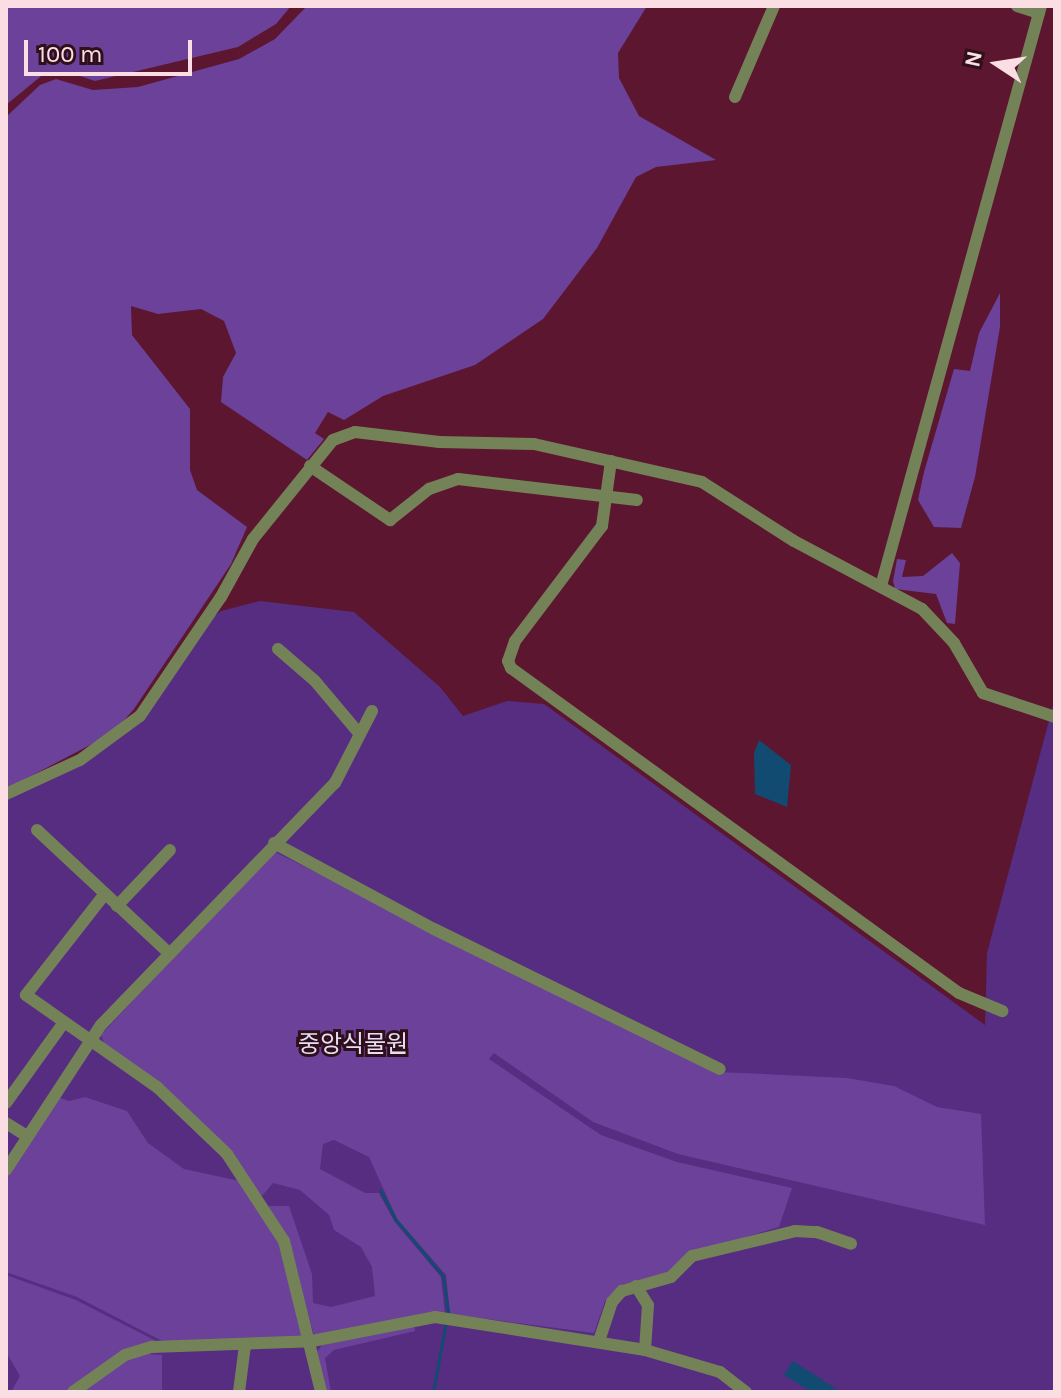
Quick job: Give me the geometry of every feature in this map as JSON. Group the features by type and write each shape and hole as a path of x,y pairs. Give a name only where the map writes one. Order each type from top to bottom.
{"street":[{"path":"735,97 774,6"},
{"path":"881,586 1040,10 1017,6"},
{"path":"6,794 80,760 140,716 221,597 253,539 333,440 355,432 450,443 534,444 702,482 794,541 922,609 942,628 983,693 1055,717"},
{"path":"611,461 602,526 515,641 508,661 511,668 959,993 1002,1011"},
{"path":"310,466 390,520 429,489 458,479 637,500"},
{"path":"278,649 315,681 358,732"},
{"path":"6,1170 25,1135 88,1040 168,952 335,783 358,732 372,711"},
{"path":"37,830 168,952"},
{"path":"274,843 434,929 720,1069"},
{"path":"117,906 170,850"},
{"path":"104,895 26,995 62,1025 174,1101 227,1154 284,1241 312,1341 321,1392"},
{"path":"6,1103 62,1025"},
{"path":"6,1123 25,1135"},
{"path":"599,1341 612,1302 636,1286 671,1277 692,1256 768,1235 817,1232 851,1244"},
{"path":"636,1286 648,1305 645,1350"},
{"path":"73,1392 108,1364 139,1350 312,1341 435,1317 645,1350 720,1372 746,1392"},
{"path":"239,1392 245,1345"}],"green space":[{"path":"6,6 291,6 276,24 238,47 95,81 71,73 46,72 6,105"},
{"path":"307,6 647,6 618,53 619,78 639,116 716,160 656,167 636,177 597,248 543,319 475,365 383,396 344,420 328,412 315,433 324,439 307,460 221,402 223,377 236,353 224,321 201,309 158,314 131,306 132,335 190,409 190,470 197,490 247,527 231,564 134,709 113,733 6,789 6,117 40,85 56,79 93,90 138,87 239,59 275,39"},
{"path":"1000,293 1000,327 975,477 961,528 934,527 918,500 924,472 954,369 970,371 979,333"},
{"path":"952,553 960,563 955,624 947,623 936,594 895,589 893,581 897,559 906,560 902,577 923,576"},
{"name":"중앙식물원","path":"260,601 354,612 440,687 463,716 507,701 544,704 985,1025 987,953 1055,698 1055,1392 6,1392 6,799 113,742 208,621 221,611"},
{"path":"273,851 719,1072 847,1078 894,1086 937,1107 981,1114 985,1225 678,1154 593,1122 494,1053 489,1059 601,1135 677,1162 792,1188 779,1227 692,1253 668,1274 623,1284 605,1301 594,1333 450,1314 446,1275 397,1219 369,1157 334,1140 323,1144 320,1169 365,1193 379,1193 394,1221 441,1277 445,1314 314,1335 287,1241 268,1206 289,1206 312,1274 313,1303 331,1307 375,1296 372,1267 361,1247 334,1230 329,1215 300,1190 273,1183 262,1196 202,1122 105,1045 101,1035"},
{"path":"55,1096 69,1101 85,1097 127,1111 148,1143 184,1169 244,1182 275,1232 306,1336 168,1344 77,1297 6,1272 6,1178"},
{"path":"6,1275 76,1300 164,1345 151,1345 70,1392 11,1392 20,1376 6,1352"},
{"path":"414,1324 415,1331 334,1350 325,1358 331,1392 324,1392 317,1352 322,1345"},
{"path":"139,1353 162,1355 162,1392 77,1392"}],"water":[{"path":"759,740 791,765 787,807 755,794 754,753"},
{"path":"793,1361 841,1392 811,1392 784,1375"}],"waterway":[{"path":"380,1190 396,1220 443,1276 448,1313"},
{"path":"433,1392 446,1321"}]}
